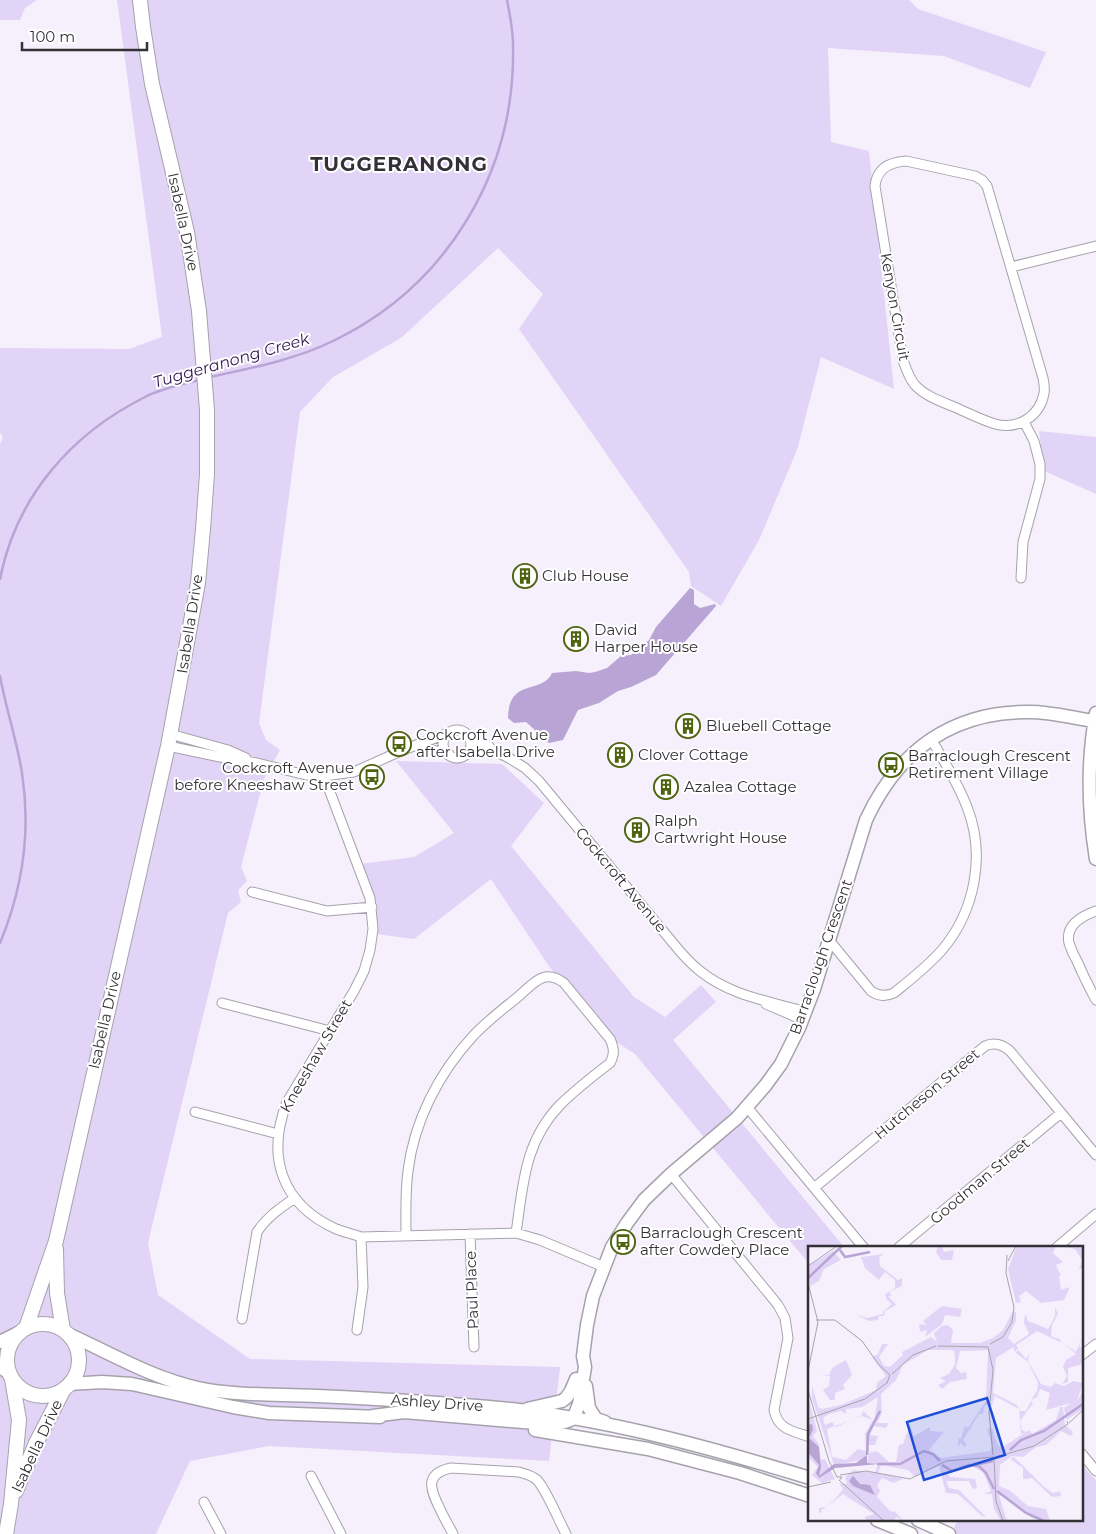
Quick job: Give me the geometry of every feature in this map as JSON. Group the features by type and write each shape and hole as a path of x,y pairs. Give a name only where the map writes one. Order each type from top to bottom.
{"main road":[{"name":"Isabella Drive","path":"23,1330 56,1241 169,740 198,583 203,529 207,474 207,410 203,346 194,272 179,195 152,84 142,27 140,0"},
{"name":"Barraclough Crescent","path":"573,1419 579,1404 587,1326 592,1303 612,1247 644,1200 747,1107 781,1064 804,1016 866,820 875,799 896,769 931,739 965,722 1002,713 1032,712 1095,717"},
{"path":"1095,717 1090,762 1093,784 1091,830 1096,859"},
{"name":"Isabella Drive","path":"56,1241 57,1293 65,1332"},
{"path":"0,1342 23,1330 35,1324 55,1326 65,1332 74,1343 78,1358 76,1372 66,1386 53,1394 37,1395 22,1389 7,1373 7,1352 14,1338 23,1330"},
{"name":"Ashley Drive","path":"65,1332 156,1376 200,1388 231,1392 414,1400 522,1411 619,1427 703,1446 808,1477"},
{"name":"Barraclough Crescent","path":"573,1419 572,1403 578,1366 584,1362"},
{"path":"584,1362 589,1408 596,1419 619,1427"},
{"name":"Isabella Drive","path":"6,1534 11,1504 19,1420 7,1373"},
{"path":"522,1411 562,1401 566,1398 576,1379"},
{"name":"Ashley Drive","path":"66,1386 102,1382 132,1384 233,1408 270,1413 373,1416 524,1429 587,1438 648,1449 740,1473 808,1495"},
{"name":"Isabella Drive","path":"11,1504 36,1443 66,1386"},
{"path":"373,1416 404,1412 547,1424 573,1419 578,1428 700,1456 740,1473"},
{"path":"883,1522 911,1534"},
{"path":"922,1522 949,1534"}],"street":[{"name":"Kenyon Circuit","path":"896,162 906,162 967,174 982,180 987,186 1045,389 1040,406 1034,415 1024,422 1010,425 995,424 934,398 924,393 912,381 906,371 877,195 876,182 879,173 887,165 896,162"},
{"path":"1011,267 1096,246"},
{"path":"1020,578 1023,542 1040,479 1039,456 1024,422"},
{"path":"169,740 228,750 258,763 306,775 324,776 354,772 451,732 460,731 468,736 470,747 466,754"},
{"path":"448,754 444,744 446,737 451,732"},
{"name":"Cockcroft Avenue","path":"468,736 488,745 492,750 517,763 539,781 686,959 700,971 716,982 742,994 757,1000 780,1004 804,1016"},
{"path":"829,940 871,991 884,996 889,995 924,968 941,951 955,932 966,912 973,890 976,867 974,832 968,808 958,786 931,739"},
{"path":"417,746 457,757 492,750"},
{"name":"Kneeshaw Street","path":"324,776 364,880 372,907 373,929 364,971 287,1102 281,1117 278,1134 278,1158 282,1174 295,1198 308,1212 337,1230 361,1236 516,1233 540,1240 604,1267"},
{"path":"252,892 327,911 372,907"},
{"path":"1096,911 1077,919 1069,934 1069,943 1096,1000"},
{"path":"406,1236 405,1201 411,1156 419,1127 437,1085 454,1060 479,1030 541,978 552,976 564,983 610,1039 614,1053 610,1062 560,1104 536,1138 528,1156 516,1233"},
{"path":"222,1003 330,1031"},
{"name":"Hutcheson Street","path":"814,1188 985,1046 990,1044 998,1044 1010,1050 1096,1155"},
{"path":"747,1107 862,1246"},
{"path":"196,1112 278,1134"},
{"name":"Goodman Street","path":"900,1246 1061,1113"},
{"path":"671,1174 778,1305 785,1318 788,1338 774,1410 779,1424 808,1436"},
{"path":"242,1319 257,1232 272,1214 295,1198"},
{"path":"1058,1246 1096,1214"},
{"name":"Paul Place","path":"470,1234 474,1347"},
{"path":"357,1330 363,1287 361,1236"},
{"path":"1084,1353 1096,1344"},
{"path":"1084,1456 1095,1469"},
{"path":"453,1534 431,1488 432,1478 443,1469 450,1468 519,1472 535,1478 566,1534"},
{"path":"311,1476 341,1534"},
{"path":"204,1502 221,1534"}],"shaded area":[{"path":"0,0 37,0 25,8 20,20 0,20"},
{"path":"117,0 909,0 918,9 1046,52 1030,88 944,56 828,48 831,142 869,151 894,389 821,357 797,450 759,540 721,606 691,586 689,572 519,329 543,294 498,248 401,338 333,377 300,412 259,723 266,740 280,750 264,779 241,867 247,881 238,890 241,902 228,913 148,1243 158,1295 250,1359 560,1367 549,1461 269,1446 190,1461 156,1534 0,1534 0,444 3,437 0,433 0,348 129,349 162,337"},
{"path":"1039,431 1096,437 1096,494 1044,471"},
{"path":"690,588 694,590 694,604 700,608 715,604 716,606 656,675 618,691 599,703 578,710 563,740 549,743 526,722 514,723 508,718 510,705 514,697 527,688 541,684 552,673 595,672 607,668 621,656 631,655 649,640 656,627"},
{"path":"396,761 502,764 544,803 511,846 634,997 665,1017 701,985 716,1002 673,1040 843,1246 808,1246 808,1263 635,1054 615,1041 551,969 491,879 414,939 376,934 360,864 414,857 454,833"},
{"path":"1084,1467 1096,1480 1096,1534 952,1534 956,1522 1084,1522"}],"waterway":[{"name":"Tuggeranong Creek","path":"210,377 288,358 333,341 374,318 410,289 441,257 467,220 487,180 502,137 511,92 513,45 507,0"},
{"name":"Tuggeranong Creek","path":"0,579 8,549 19,521 33,495 71,449 118,412 145,397 164,389 199,380"},
{"name":"Tuggeranong Creek","path":"0,676 20,761 25,795 23,860 14,902 0,943"}],"place":[{"name":"Club House","path":"525,576"},
{"name":"David Harper House","path":"576,639"},
{"name":"Bluebell Cottage","path":"688,726"},
{"name":"Cockcroft Avenue after Isabella Drive","path":"399,744"},
{"name":"Clover Cottage","path":"620,755"},
{"name":"Barraclough Crescent Retirement Village","path":"891,765"},
{"name":"Cockcroft Avenue before Kneeshaw Street","path":"372,777"},
{"name":"Azalea Cottage","path":"666,787"},
{"name":"Ralph Cartwright House","path":"637,830"},
{"name":"Barraclough Crescent after Cowdery Place","path":"623,1242"}],"district":[{"name":"TUGGERANONG","path":"399,164"}]}
